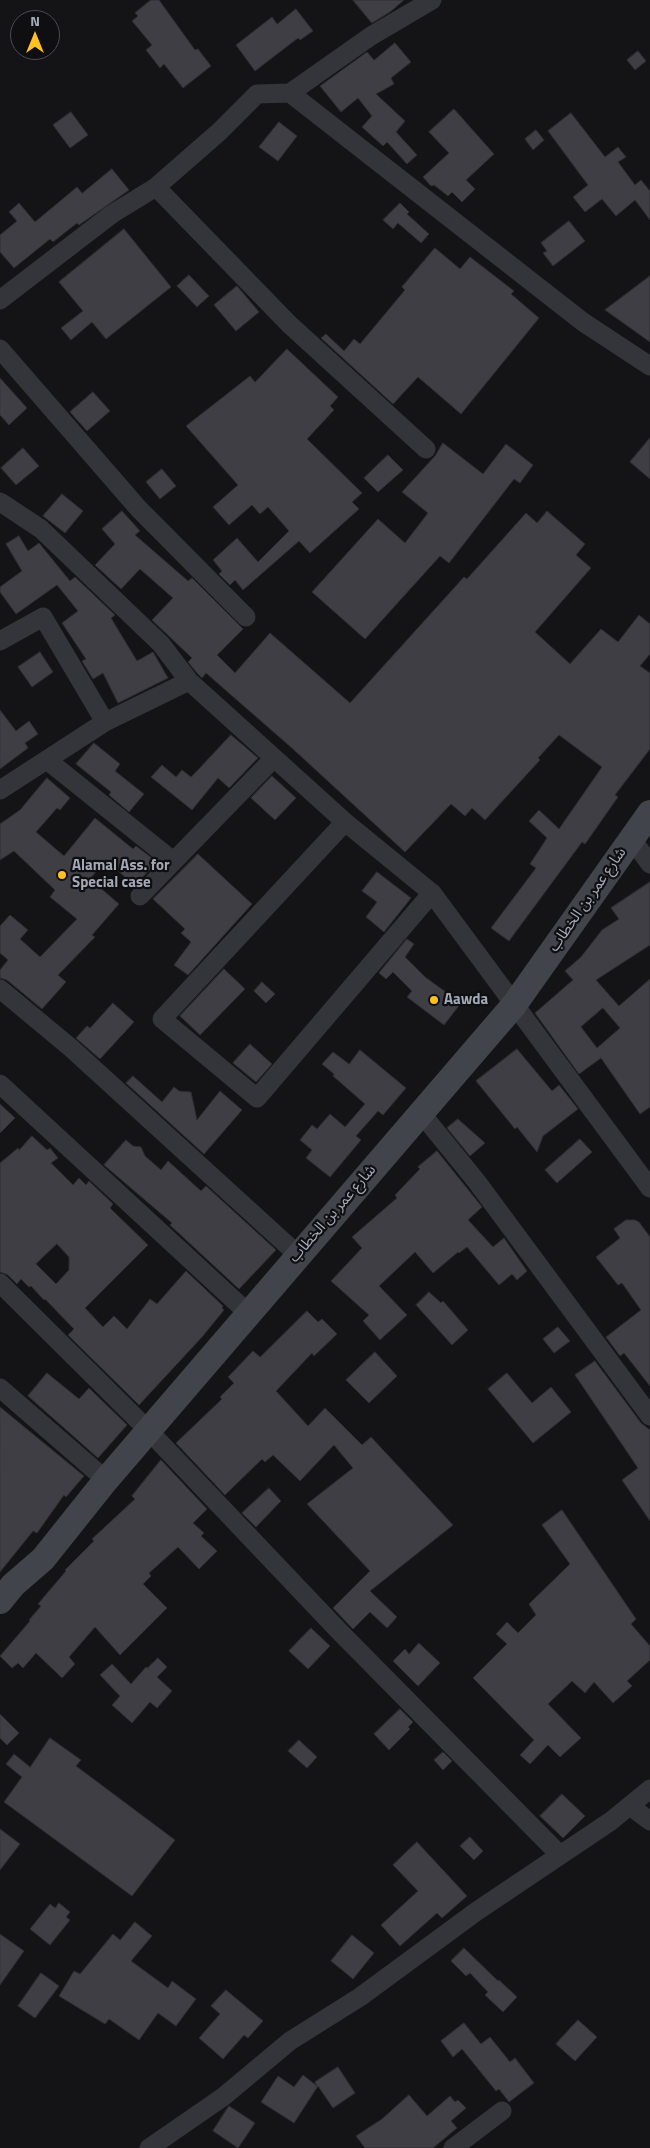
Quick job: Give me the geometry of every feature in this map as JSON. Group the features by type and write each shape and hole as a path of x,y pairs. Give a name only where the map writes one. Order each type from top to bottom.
{"main road":[{"name":"شارع عمر بن الخطاب","path":"4,1587 43,1558 106,1480 248,1312 514,1005 650,813"}],"street":[{"path":"0,300 112,214 156,187 219,132 257,94 290,93 371,36 432,0"},
{"path":"290,93 583,322 650,366"},
{"path":"156,187 289,324 426,449"},
{"path":"0,350 138,508 246,617"},
{"path":"0,502 48,535 161,644 188,681 345,822 432,892 650,1188"},
{"path":"0,641 43,617 105,722"},
{"path":"0,790 105,722 188,681"},
{"path":"140,896 274,758"},
{"path":"48,760 173,861"},
{"path":"345,822 162,1018 257,1098 432,892"},
{"path":"631,838 650,864"},
{"path":"0,989 72,1048 298,1254"},
{"path":"0,1084 248,1312"},
{"path":"421,1113 477,1182 650,1416"},
{"path":"0,1283 149,1431 338,1630 560,1855"},
{"path":"0,1388 106,1480"},
{"path":"149,2148 223,2097 290,2041 360,1997 477,1911 630,1806 650,1789"},
{"path":"630,1806 650,1821"},
{"path":"453,2148 502,2111"}],"building":[{"path":"151,0 159,0 195,50 198,49 211,66 183,88 164,64 160,68 146,50 152,45 132,21 138,16 135,13"},
{"path":"353,0 404,0 390,12 372,23"},
{"path":"296,9 313,31 300,40 298,38 255,71 236,45 272,17 277,24"},
{"path":"395,43 411,62 391,78 394,84 376,94 405,121 396,132 417,155 407,164 387,142 383,146 362,127 372,116 358,98 341,112 320,86 367,52 374,60"},
{"path":"638,51 646,61 635,70 627,60"},
{"path":"454,109 494,154 466,180 475,189 462,202 452,192 448,196 434,185 431,186 423,177 449,153 429,132"},
{"path":"71,112 88,135 70,148 53,125"},
{"path":"571,113 605,157 618,147 626,157 618,162 635,185 641,180 650,191 650,220 635,200 616,216 602,199 585,212 573,197 588,185 548,131"},
{"path":"279,122 297,136 278,161 259,147"},
{"path":"536,130 544,140 533,150 525,139"},
{"path":"112,169 129,190 79,225 77,223 53,242 50,239 14,268 0,252 0,235 17,221 9,212 19,203 35,222 77,187 82,193"},
{"path":"400,203 409,212 407,214 429,234 421,243 398,223 393,229 383,220"},
{"path":"569,221 585,241 553,266 543,253 547,251 541,243"},
{"path":"124,229 171,287 106,339 92,322 71,340 61,328 83,311 59,282"},
{"path":"435,248 460,269 470,257 514,291 511,294 539,318 461,414 418,377 393,404 321,338 326,334 344,351 354,339 360,344 405,290 402,287"},
{"path":"189,275 209,296 197,307 177,286"},
{"path":"650,276 650,342 605,310"},
{"path":"237,286 259,312 236,331 214,305"},
{"path":"287,349 338,397 330,406 334,410 307,439 362,493 352,502 359,509 310,553 299,541 243,590 235,580 230,585 219,574 222,571 213,560 237,538 258,562 289,531 268,507 260,514 252,505 229,525 213,507 238,485 186,426 250,376 255,382"},
{"path":"0,378 27,408 9,425 0,415"},
{"path":"93,392 110,411 87,431 70,412"},
{"path":"650,438 650,479 630,462"},
{"path":"443,443 483,474 506,444 533,465 520,483 514,479 449,563 440,556 365,639 312,592 378,519 405,543 428,513 402,492 435,456"},
{"path":"23,448 39,466 16,485 1,468"},
{"path":"388,455 403,470 378,492 364,478"},
{"path":"162,469 176,486 160,499 146,482"},
{"path":"62,494 83,511 65,533 43,516"},
{"path":"122,511 140,531 135,535 188,581 192,578 243,629 217,655 235,673 270,633 350,703 464,577 467,579 526,513 537,523 547,511 585,544 576,555 591,568 535,632 570,664 601,629 618,642 639,615 650,624 650,654 640,666 650,673 650,749 615,795 618,797 585,844 582,842 509,941 491,928 536,868 530,864 547,838 529,821 539,810 559,829 602,767 559,735 538,758 540,760 485,820 472,808 465,816 451,804 405,852 293,749 206,673 202,678 197,673 188,662 192,658 152,620 173,598 140,569 121,589 95,565 115,544 102,529"},
{"path":"19,536 28,551 39,543 70,581 75,577 115,615 111,618 137,661 153,652 168,678 118,703 103,673 93,679 82,661 86,659 62,623 78,611 57,585 16,614 0,592 0,587 22,571 6,544"},
{"path":"40,652 53,672 32,687 18,667"},
{"path":"0,710 16,731 29,721 38,734 25,743 28,748 0,769"},
{"path":"231,735 258,758 229,788 218,778 192,810 151,777 162,765 176,777 182,770 191,777"},
{"path":"94,743 120,764 115,771 144,794 129,812 109,795 111,792 76,764"},
{"path":"272,776 296,798 275,820 251,798"},
{"path":"47,778 70,798 60,810 57,808 36,832 64,856 95,818 133,849 136,846 157,862 134,886 106,859 90,879 119,904 92,935 95,937 58,975 66,982 42,1009 7,980 0,978 0,970 8,960 0,953 0,926 10,915 28,930 20,939 40,957 77,919 50,897 55,890 14,851 0,860 0,824 20,810"},
{"path":"198,854 252,904 188,975 174,965 191,942 181,933 185,929 153,899"},
{"path":"377,872 411,898 384,932 366,917 377,902 362,891"},
{"path":"650,882 650,945 596,980 619,1006 650,979 650,1107 640,1114 601,1058 579,1074 535,1013 573,980 565,971 581,957 602,930 619,919 611,908","holes":["603,1008 620,1028 597,1048 581,1027"]},
{"path":"407,939 414,944 405,957 425,977 461,1003 444,1025 407,997 412,991 393,972 386,979 379,973"},
{"path":"224,969 245,989 200,1035 180,1016"},
{"path":"262,982 275,994 266,1003 254,991"},
{"path":"113,1003 134,1022 100,1059 76,1038 87,1026 90,1028"},
{"path":"250,1044 272,1064 256,1082 233,1063"},
{"path":"517,1049 552,1091 559,1085 578,1109 543,1136 537,1152 517,1127 515,1129 476,1081"},
{"path":"360,1050 406,1088 383,1115 378,1111 356,1136 361,1140 330,1177 306,1158 312,1150 300,1140 312,1125 317,1129 330,1114 345,1127 365,1104 322,1064 333,1052 349,1064"},
{"path":"133,1076 162,1102 174,1087 179,1091 191,1092 197,1120 220,1091 242,1110 204,1154 126,1083"},
{"path":"0,1104 15,1118 0,1133"},
{"path":"458,1119 485,1143 470,1156 447,1128"},
{"path":"32,1136 47,1150 50,1148 58,1158 51,1163 73,1185 79,1178 86,1185 89,1181 113,1204 110,1208 148,1245 85,1308 103,1327 114,1316 127,1329 150,1299 157,1304 186,1271 223,1306 224,1310 202,1337 139,1405 68,1335 74,1329 45,1299 21,1279 17,1284 8,1275 0,1272 0,1163 18,1148 19,1150","holes":["57,1244 69,1257 69,1270 56,1284 36,1264"]},
{"path":"580,1139 592,1152 557,1183 545,1170"},
{"path":"126,1140 133,1146 141,1147 145,1156 161,1170 168,1161 201,1191 206,1186 276,1250 239,1289 170,1225 172,1223 104,1165"},
{"path":"437,1151 482,1207 468,1220 493,1247 504,1238 527,1271 517,1280 512,1274 499,1285 467,1247 433,1273 415,1252 379,1286 407,1315 380,1340 363,1321 369,1315 331,1281 362,1248 352,1237 397,1198 395,1195 420,1169 418,1167"},
{"path":"626,1220 639,1222 650,1237 650,1386 624,1353 620,1356 606,1337 641,1310 622,1283 618,1285 596,1257 620,1238 614,1229"},
{"path":"429,1292 441,1303 443,1301 468,1330 452,1345 416,1305"},
{"path":"307,1311 318,1322 322,1319 337,1334 314,1356 312,1353 276,1391 308,1426 325,1408 362,1445 371,1437 453,1525 370,1591 397,1617 387,1628 370,1612 353,1629 333,1608 370,1571 307,1504 353,1468 334,1445 300,1481 273,1455 265,1462 262,1459 225,1495 176,1443 222,1399 220,1397 234,1383 228,1377 253,1351 260,1357"},
{"path":"558,1327 570,1341 554,1353 543,1339"},
{"path":"375,1352 397,1376 369,1403 346,1380"},
{"path":"595,1361 641,1423 650,1430 650,1521 622,1480 638,1468 575,1375"},
{"path":"47,1373 79,1399 89,1388 127,1425 98,1458 28,1396"},
{"path":"507,1373 532,1403 551,1387 571,1412 533,1443 488,1389"},
{"path":"0,1407 84,1476 66,1497 64,1495 37,1533 33,1531 0,1572"},
{"path":"161,1460 207,1509 193,1523 204,1533 201,1536 217,1551 199,1569 178,1547 149,1573 151,1576 143,1584 167,1608 120,1655 95,1627 69,1657 75,1664 62,1678 36,1653 23,1668 18,1663 12,1668 0,1656 30,1621 41,1606 38,1604 65,1570 94,1541 92,1539 135,1499 132,1496"},
{"path":"269,1488 281,1501 256,1527 242,1513"},
{"path":"562,1510 636,1619 631,1624 650,1646 650,1660 627,1681 632,1686 613,1703 594,1682 585,1693 572,1681 548,1704 581,1738 560,1757 548,1745 530,1764 520,1755 534,1740 473,1678 507,1644 496,1634 507,1622 518,1633 536,1615 529,1604 570,1564 542,1525"},
{"path":"311,1628 330,1646 308,1669 289,1651"},
{"path":"419,1643 440,1663 418,1686 393,1661 405,1649 409,1654"},
{"path":"158,1658 167,1667 157,1677 172,1691 157,1708 150,1702 132,1723 112,1705 120,1696 100,1675 112,1664 131,1684 146,1667"},
{"path":"400,1709 413,1722 408,1727 410,1729 389,1750 374,1734"},
{"path":"0,1714 19,1733 7,1745 0,1738"},
{"path":"50,1738 81,1760 76,1766 175,1840 132,1896 4,1802 22,1777 6,1764 14,1754 30,1767"},
{"path":"299,1740 317,1757 307,1768 288,1751"},
{"path":"443,1752 452,1761 443,1770 434,1760"},
{"path":"562,1794 585,1816 563,1838 540,1816"},
{"path":"0,1829 20,1844 0,1870"},
{"path":"470,1837 483,1851 474,1860 460,1846"},
{"path":"417,1842 467,1896 442,1918 437,1913 400,1946 381,1925 418,1891 393,1865"},
{"path":"59,1903 70,1912 66,1917 70,1920 50,1945 30,1929 50,1904 55,1908"},
{"path":"135,1922 152,1936 131,1961 168,1988 172,1981 196,1999 176,2026 158,2013 139,2040 109,2019 105,2024 59,1996 74,1971 80,1974 113,1934 120,1940"},
{"path":"0,1934 24,1951 0,1985"},
{"path":"352,1935 374,1953 353,1979 331,1961"},
{"path":"464,1948 517,1997 503,2012 485,1995 488,1992 470,1973 466,1976 451,1961"},
{"path":"41,1973 59,1986 35,2018 18,2006"},
{"path":"226,1990 263,2021 248,2038 244,2035 223,2059 199,2038 220,2014 211,2006"},
{"path":"578,2020 597,2037 575,2061 556,2044"},
{"path":"464,2023 481,2044 490,2037 510,2062 515,2058 534,2083 509,2102 499,2089 496,2091 462,2049 453,2057 441,2041"},
{"path":"338,2067 355,2093 333,2108 318,2086 294,2123 261,2102 278,2076 294,2087 303,2075 317,2086 315,2082"},
{"path":"409,2095 427,2116 450,2096 455,2102 458,2100 466,2108 451,2121 457,2128 433,2148 365,2148 356,2136 382,2119"},
{"path":"229,2106 255,2123 238,2148 213,2131"}],"place":[{"name":"Alamal Ass. for Special case","path":"62,875"},
{"name":"Aawda","path":"434,1000"}]}
